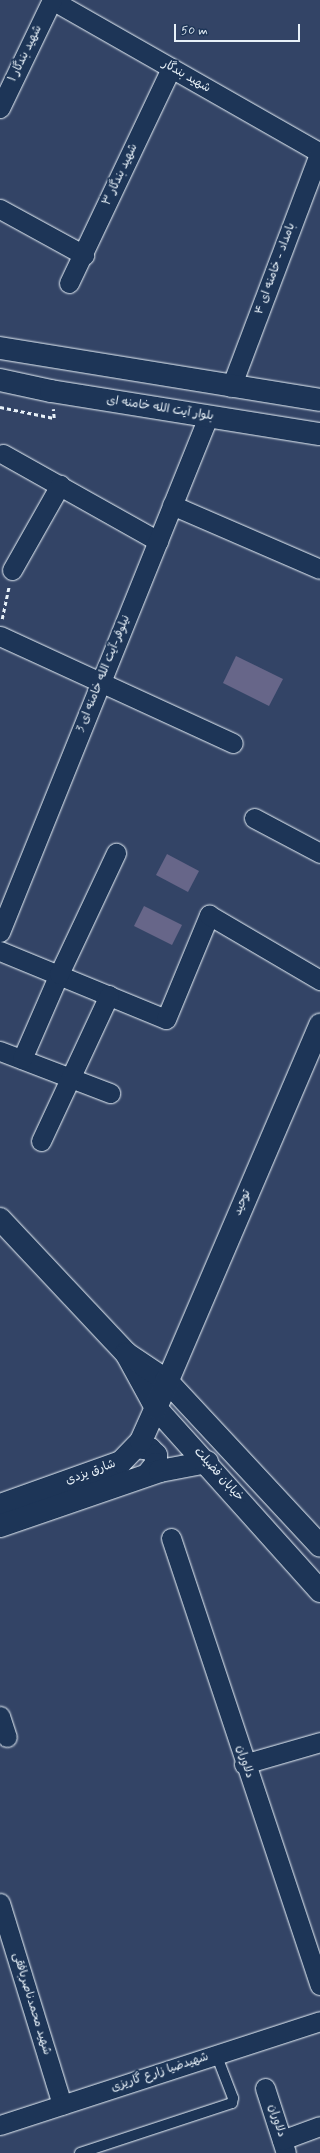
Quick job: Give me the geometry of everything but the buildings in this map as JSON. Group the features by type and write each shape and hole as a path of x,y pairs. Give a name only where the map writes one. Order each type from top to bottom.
{"main road":[{"path":"0,348 232,387 320,400"},
{"name":"بلوار آیت الله خامنه ای","path":"0,380 51,391 320,434"},
{"name":"توحید","path":"156,1408 166,1380 320,1025"},
{"name":"خیابان فضیلت","path":"0,1219 126,1354 166,1380 320,1546"},
{"name":"خیابان فضیلت","path":"126,1354 156,1408 207,1462 320,1591"},
{"name":"شارق یزدی","path":"0,1505 121,1462 136,1447 156,1408"},
{"path":"136,1447 150,1449 156,1455 156,1464 147,1475"},
{"path":"0,1526 147,1475 207,1462"}],"street":[{"name":"شهید بندگار","path":"52,0 320,152"},
{"name":"شهید بندگار ۱","path":"0,108 52,0"},
{"name":"شهید بندگار ۳","path":"69,283 84,255 171,68"},
{"name":"بامداد - خامنه ای ۴","path":"232,387 320,152"},
{"path":"0,209 84,255"},
{"name":"نیلوفر-آیت الله خامنه ای 3","path":"0,932 208,417"},
{"path":"3,454 158,541"},
{"path":"12,570 60,486"},
{"path":"172,505 320,569"},
{"path":"1,629 101,681 233,743"},
{"path":"254,818 320,853"},
{"path":"22,1059 59,974 116,853"},
{"path":"0,951 166,1019 209,915 320,980"},
{"path":"41,1141 72,1078 109,995"},
{"path":"0,1051 110,1093"},
{"name":"دلاوران","path":"171,1538 244,1764 320,1985"},
{"path":"0,1716 7,1738"},
{"path":"244,1764 320,1742"},
{"name":"شهید محمدناصربافقی","path":"0,1903 62,2104"},
{"name":"شهیدضیا زارع گاریزی","path":"0,2125 320,2021"},
{"name":"دلاوران","path":"265,2088 284,2146"},
{"path":"284,2146 320,2126"}],"lane":[{"path":"80,2153 232,2103 233,2098 216,2054"}],"path":[{"path":"0,407 54,418 51,391"},
{"path":"1,629 12,570"}]}
